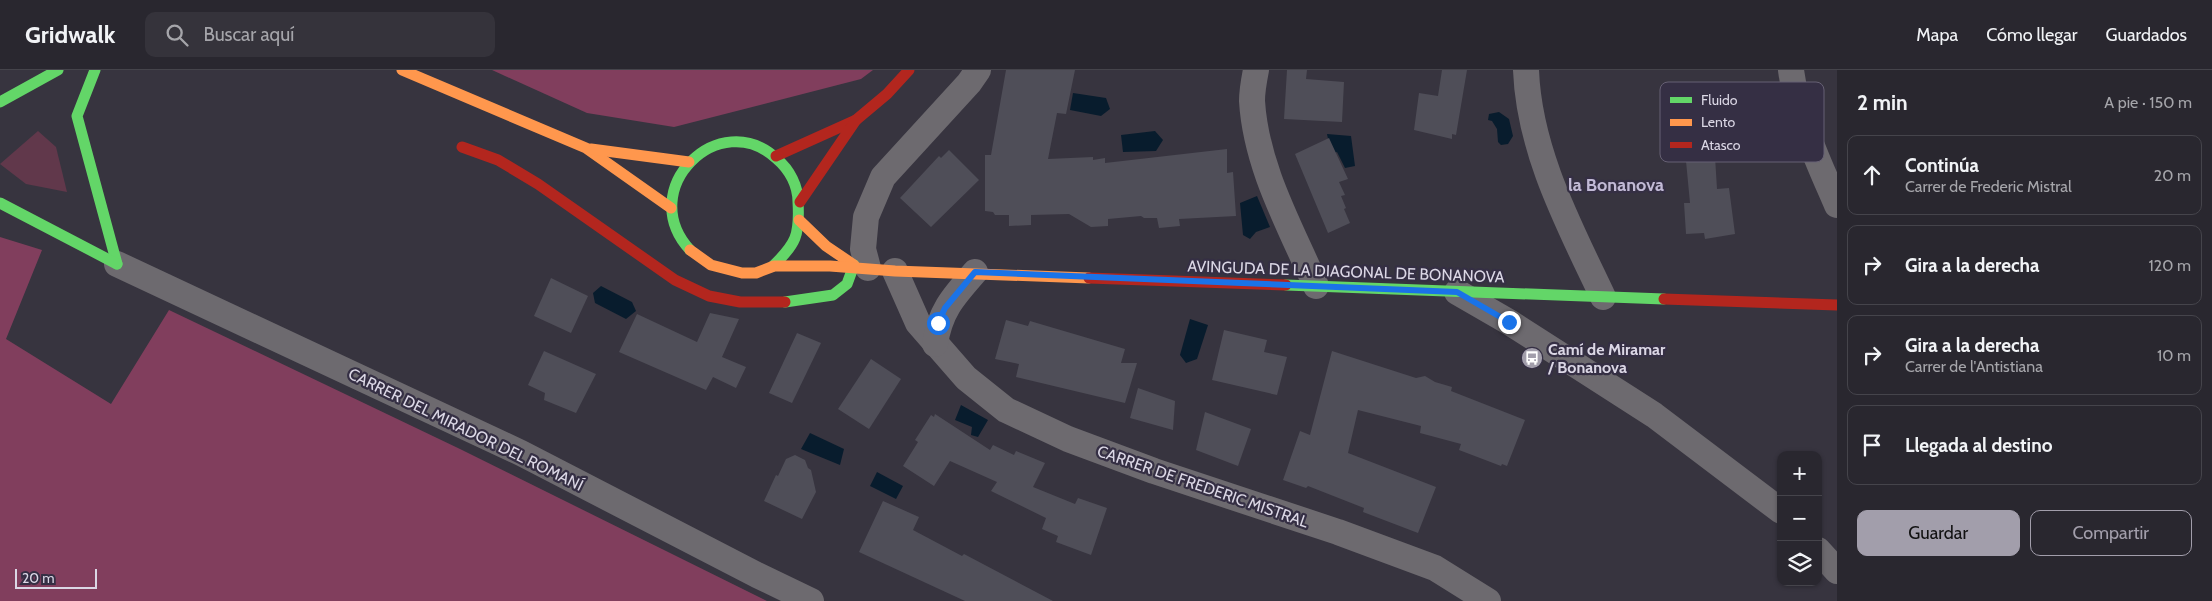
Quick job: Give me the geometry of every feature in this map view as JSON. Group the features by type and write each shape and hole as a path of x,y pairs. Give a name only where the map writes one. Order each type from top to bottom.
{"street":[{"path":"0,102 58,70"},
{"path":"95,70 77,116 117,264"},
{"path":"402,70 586,148 672,208"},
{"path":"800,202 856,120 887,94 909,70"},
{"path":"462,147 498,160 538,184 675,280 709,296 740,302 789,302 833,296 847,284 861,266 866,217 883,177 969,84 978,70"},
{"path":"1256,70 1252,99 1256,135 1266,170 1316,286"},
{"path":"1526,70 1527,95 1554,193 1603,297"},
{"path":"776,156 856,120"},
{"path":"740,142 760,146 776,156 788,169 796,184 800,202 799,220 792,248 773,266 754,273 718,268 700,260 685,246 675,228 672,208 673,191 679,176 689,162 704,150 722,143 740,142"},
{"path":"586,148 689,162"},
{"path":"1819,162 1837,205"},
{"path":"0,203 117,264"},
{"path":"799,220 826,246 861,266"},
{"name":"CARRER DEL MIRADOR DEL ROMANÍ","path":"117,264 521,454 811,601"},
{"name":"AVINGUDA DE LA DIAGONAL DE BONANOVA","path":"773,266 861,266 895,271 975,272 1457,292 1837,305"},
{"name":"CARRER DE FREDERIC MISTRAL","path":"895,271 918,324 966,378 1006,410 1068,439 1154,471 1338,532 1435,568 1488,601"},
{"path":"935,344 938,323 945,308 975,272"},
{"path":"1457,292 1509,322 1654,416 1777,508"},
{"path":"1822,555 1837,572"}],"shaded area":[{"path":"492,70 873,70 861,79 674,127 587,113"},
{"path":"38,131 56,147 67,192 26,184 0,164"},
{"path":"0,237 42,250 6,339 111,404 169,310 460,449 767,601 0,601"}],"water":[{"path":"1073,93 1106,98 1110,109 1101,116 1070,110"},
{"path":"1499,112 1509,119 1513,136 1508,144 1501,145 1498,142 1497,129 1492,121 1488,120 1489,114"},
{"path":"1155,131 1163,140 1156,151 1123,152 1121,135"},
{"path":"1327,134 1351,136 1355,166 1345,168 1337,152 1331,154"},
{"path":"1257,196 1270,227 1256,232 1250,239 1243,235 1240,203"},
{"path":"601,286 632,302 636,311 626,319 595,303 593,293"},
{"path":"1190,319 1208,325 1197,359 1186,363 1180,355"},
{"path":"961,405 988,420 978,437 971,435 972,427 955,420"},
{"path":"810,433 844,449 840,465 801,449"},
{"path":"877,472 903,486 896,499 870,486"}],"building":[{"path":"1006,70 1075,70 1066,114 1057,113 1048,159 1093,157 1093,160 1105,158 1105,163 1227,149 1227,173 1233,172 1236,216 1179,219 1180,226 1159,228 1157,218 1144,218 1141,216 1108,219 1108,226 1091,227 1069,214 1031,215 1031,225 1009,226 1009,215 995,215 993,212 985,211 985,155 991,155"},
{"path":"1287,70 1307,70 1306,79 1344,82 1342,122 1284,119"},
{"path":"1442,70 1467,70 1456,135 1452,134 1452,139 1414,130 1419,93 1438,96"},
{"path":"1329,138 1348,179 1339,182 1345,195 1341,196 1350,223 1328,233 1295,154"},
{"path":"949,150 979,180 931,227 900,198 939,156 941,158"},
{"path":"1686,162 1715,162 1717,189 1729,188 1735,234 1705,239 1704,233 1686,234 1684,203 1690,203"},
{"path":"551,278 588,296 571,333 534,316"},
{"path":"710,313 739,319 722,357 746,367 736,388 713,377 706,390 619,352 637,314 697,342"},
{"path":"1006,320 1028,326 1030,321 1125,349 1121,363 1137,363 1125,403 1016,377 1019,364 995,359"},
{"path":"1224,330 1267,340 1264,352 1287,357 1277,395 1212,380"},
{"path":"797,333 821,343 792,403 769,393"},
{"path":"544,351 596,374 576,413 544,400 545,393 528,385"},
{"path":"1332,351 1416,378 1425,376 1435,382 1452,387 1451,391 1525,420 1507,466 1502,464 1501,466 1459,450 1461,444 1420,433 1421,426 1358,410 1348,453 1436,487 1418,533 1363,512 1364,508 1308,486 1306,488 1283,480 1300,431 1310,435"},
{"path":"871,359 901,379 869,429 838,409"},
{"path":"1138,388 1175,401 1173,430 1130,418"},
{"path":"1205,412 1251,429 1238,466 1196,450"},
{"path":"935,414 990,450 993,445 1014,455 1016,451 1045,463 1033,487 1075,504 1078,498 1107,508 1091,555 1056,542 1058,536 1042,529 1046,518 991,491 997,482 950,461 934,486 903,466 918,442 915,440 931,415 934,417"},
{"path":"795,455 805,460 808,468 811,470 816,492 802,519 764,501 786,459"},
{"path":"883,501 919,517 913,530 962,556 964,554 1053,601 965,601 859,552"}],"traffic: fast":[{"path":"0,102 58,70"},
{"path":"95,70 77,116 117,264"},
{"path":"690,250 675,226 672,202 678,180 691,161 710,148 731,142 755,145 777,159 786,168 795,184 798,196 798,223 795,238 792,245 773,266"},
{"path":"0,203 117,264"},
{"path":"785,302 833,295 847,284 854,265"},
{"path":"1286,285 1664,299"}],"traffic: slow":[{"path":"402,70 586,148 671,208"},
{"path":"591,149 689,162"},
{"path":"799,220 826,246 854,265"},
{"path":"690,250 711,265 742,273 756,273 774,266 830,266 895,271 1089,278"}],"traffic: jam":[{"path":"800,202 856,120 887,94 909,70"},
{"path":"776,156 856,120"},
{"path":"462,147 498,160 538,184 675,280 709,296 740,302 785,302"},
{"path":"1089,278 1286,285"},
{"path":"1664,299 1837,305"}],"place":[{"name":"Camí de Miramar / Bonanova","path":"1532,358"}],"district":[{"name":"la Bonanova","path":"1616,185"}],"route":[{"path":"938,323 945,308 975,272 1457,292 1509,322"}]}
